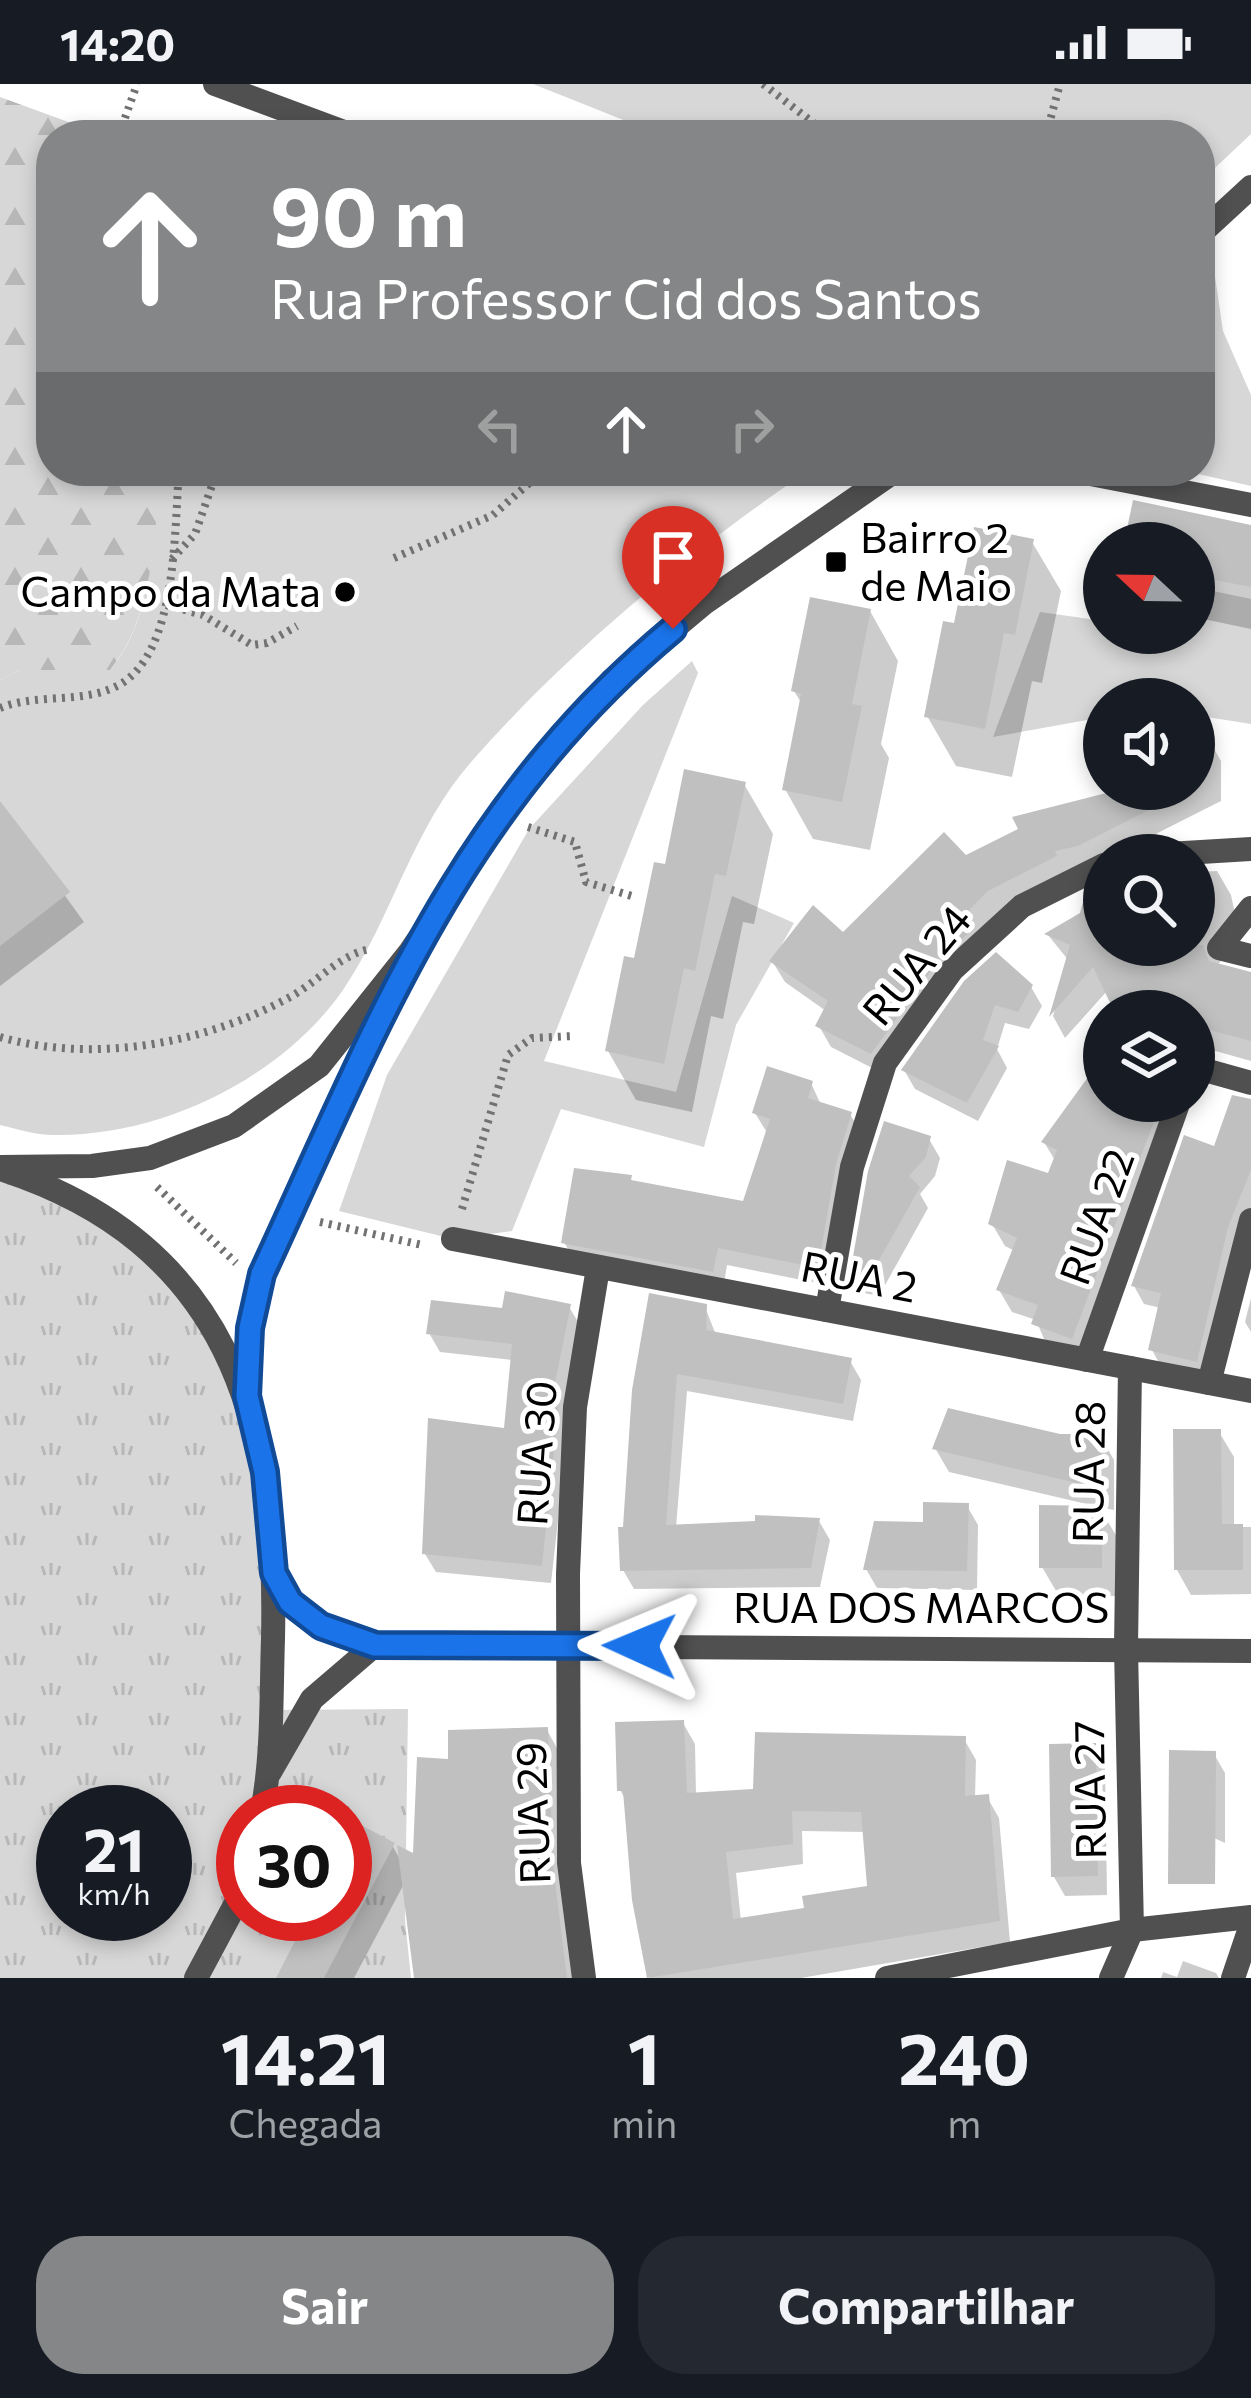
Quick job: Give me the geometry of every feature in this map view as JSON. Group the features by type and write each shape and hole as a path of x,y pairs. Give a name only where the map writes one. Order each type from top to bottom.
{"street":[{"path":"215,84 312,120"},
{"path":"1215,220 1251,187"},
{"path":"0,1168 92,1166 150,1158 234,1126 319,1066 410,952 500,813 612,680 703,604 873,486"},
{"path":"1153,486 1251,505"},
{"path":"1215,851 1251,849"},
{"name":"RUA 24","path":"827,1310 853,1168 885,1063 952,970 1022,906 1083,876"},
{"path":"1251,908 1219,948 1251,956"},
{"path":"247,1396 250,1328 262,1274 410,952"},
{"path":"1215,1073 1251,1083"},
{"name":"RUA 22","path":"1087,1360 1172,1122"},
{"path":"0,1168 58,1187 156,1252 222,1340 247,1396 265,1472 274,1573 267,1785"},
{"path":"1209,1383 1251,1220"},
{"name":"RUA 2","path":"453,1239 1251,1391"},
{"name":"RUA 30","path":"568,1645 574,1407 598,1268"},
{"name":"RUA 28","path":"1126,1648 1130,1368"},
{"name":"RUA DOS MARCOS","path":"274,1573 290,1602 308,1618 375,1645 1251,1652"},
{"path":"270,1772 312,1699 375,1645"},
{"name":"RUA 29","path":"568,1645 569,1862 584,1978"},
{"name":"RUA 27","path":"1126,1648 1132,1930"},
{"path":"887,1978 1132,1930 1251,1921 1233,1978"},
{"path":"1111,1978 1132,1930"},
{"path":"196,1978 216,1941"}],"path":[{"path":"124,120 137,84"},
{"path":"764,84 810,120"},
{"path":"1050,120 1060,84"},
{"path":"0,708 29,696 73,696 116,687 141,668 166,605 178,486"},
{"path":"171,560 195,534 212,486"},
{"path":"394,558 493,515 526,486"},
{"path":"166,605 203,615 252,645 267,643 297,626"},
{"path":"526,827 575,842 586,882 635,897"},
{"path":"0,1037 64,1051 101,1052 158,1042 289,998 362,950 386,946 410,952"},
{"path":"340,1227 421,1246 453,1239 508,1055 532,1037 574,1036"}],"green space":[{"path":"533,84 1251,84 1251,134 1215,168 1215,120 623,120"},
{"path":"0,97 63,120 36,120 36,486 159,486 143,601 110,670 20,670 0,680"},
{"path":"1215,277 1223,331 1251,395 1251,486 1215,478"},
{"path":"159,486 787,486 631,606 548,681 472,761 434,814 343,990 287,1050 215,1097 175,1113 94,1133 33,1133 0,1125 0,680 20,670 110,670 135,626 153,549"},
{"path":"1215,591 1251,599 1251,724 1215,718 1215,678 1083,678 1083,721 993,737 1040,612 1083,618 1083,654 1215,654"},
{"path":"692,661 698,673 544,1061 676,1092 732,896 794,923 736,1025 704,1147 561,1109 512,1231 453,1239 339,1211 387,1075 529,829 643,705"},
{"path":"0,1170 137,1234 217,1330 264,1474 266,1710 408,1709 405,1920 411,1978 0,1978"}],"building":[{"path":"1133,500 1251,525 1251,587 1215,580 1215,522 1128,522"},
{"path":"974,527 1034,539 1015,635 1004,633 985,729 924,717 943,621 954,623"},
{"path":"810,597 871,609 852,704 862,706 842,802 782,790 801,694 791,691"},
{"path":"684,769 746,782 726,876 715,874 695,971 684,968 664,1064 605,1051 624,956 634,958 654,862 665,864"},
{"path":"1083,799 1083,810 1149,810 1102,834 1083,834 1083,843 1055,851 1057,856 988,891 960,919 972,930 939,960 871,1054 815,1026 828,1001 769,961 813,905 843,932 944,832 966,855 1018,829 1012,817"},
{"path":"0,801 70,892 0,946"},
{"path":"1083,902 1083,966 1215,963 1251,972 1251,1041 1215,1032 1215,990 1104,990 1093,967 1049,1017 1070,945 1044,934 1080,913"},
{"path":"996,952 1033,985 1018,1012 995,1005 983,1040 999,1046 967,1103 901,1070 964,981"},
{"path":"767,1066 813,1081 808,1098 852,1112 836,1164 818,1268 718,1248 713,1272 561,1243 574,1168 632,1175 631,1180 743,1201 770,1119 752,1113"},
{"path":"1083,1084 1083,1122 1154,1122 1072,1339 1031,1324 1038,1305 996,1290 1017,1238 988,1224 1007,1160 1048,1173 1057,1150 1041,1142"},
{"path":"1232,1095 1251,1099 1251,1170 1228,1227 1197,1362 1148,1350 1161,1293 1131,1286 1184,1135 1214,1146"},
{"path":"884,1121 931,1136 926,1157 909,1176 920,1187 869,1278 850,1274 868,1171"},
{"path":"505,1291 571,1304 553,1392 560,1393 542,1566 422,1554 428,1418 504,1428 512,1344 426,1334 431,1300 502,1308"},
{"path":"649,1293 707,1304 706,1330 852,1358 843,1404 677,1374 666,1525 755,1521 755,1515 820,1518 811,1568 620,1571 618,1527 623,1527 632,1390"},
{"path":"948,1408 1060,1434 1102,1434 1102,1489 932,1449"},
{"path":"1173,1429 1221,1429 1222,1524 1243,1524 1243,1570 1174,1570"},
{"path":"923,1502 969,1503 967,1571 863,1570 874,1521 923,1522"},
{"path":"1039,1505 1102,1506 1102,1568 1039,1568"},
{"path":"684,1720 687,1793 753,1789 755,1732 966,1736 965,1796 989,1794 1000,1921 647,1978 632,1900 623,1791 617,1791 615,1722","holes":["792,1811 861,1812 867,1886 802,1896 804,1908 733,1919 726,1852 793,1844"]},
{"path":"548,1727 553,1865 567,1978 414,1978 397,1845 413,1853 417,1757 448,1759 448,1730"},
{"path":"1096,1743 1098,1876 1051,1877 1049,1744"},
{"path":"1169,1750 1216,1751 1215,1884 1168,1884"},
{"path":"372,1831 395,1843 372,1887"},
{"path":"295,1941 343,1941 324,1978 276,1978"}],"place":[{"name":"Bairro 2 de Maio","path":"836,562"},
{"name":"Campo da Mata","path":"345,592"}],"route":[{"path":"640,1646 375,1645 308,1618 290,1602 274,1573 265,1472 247,1396 250,1328 262,1274 410,952 465,863 532,770 612,680 673,629"}]}
